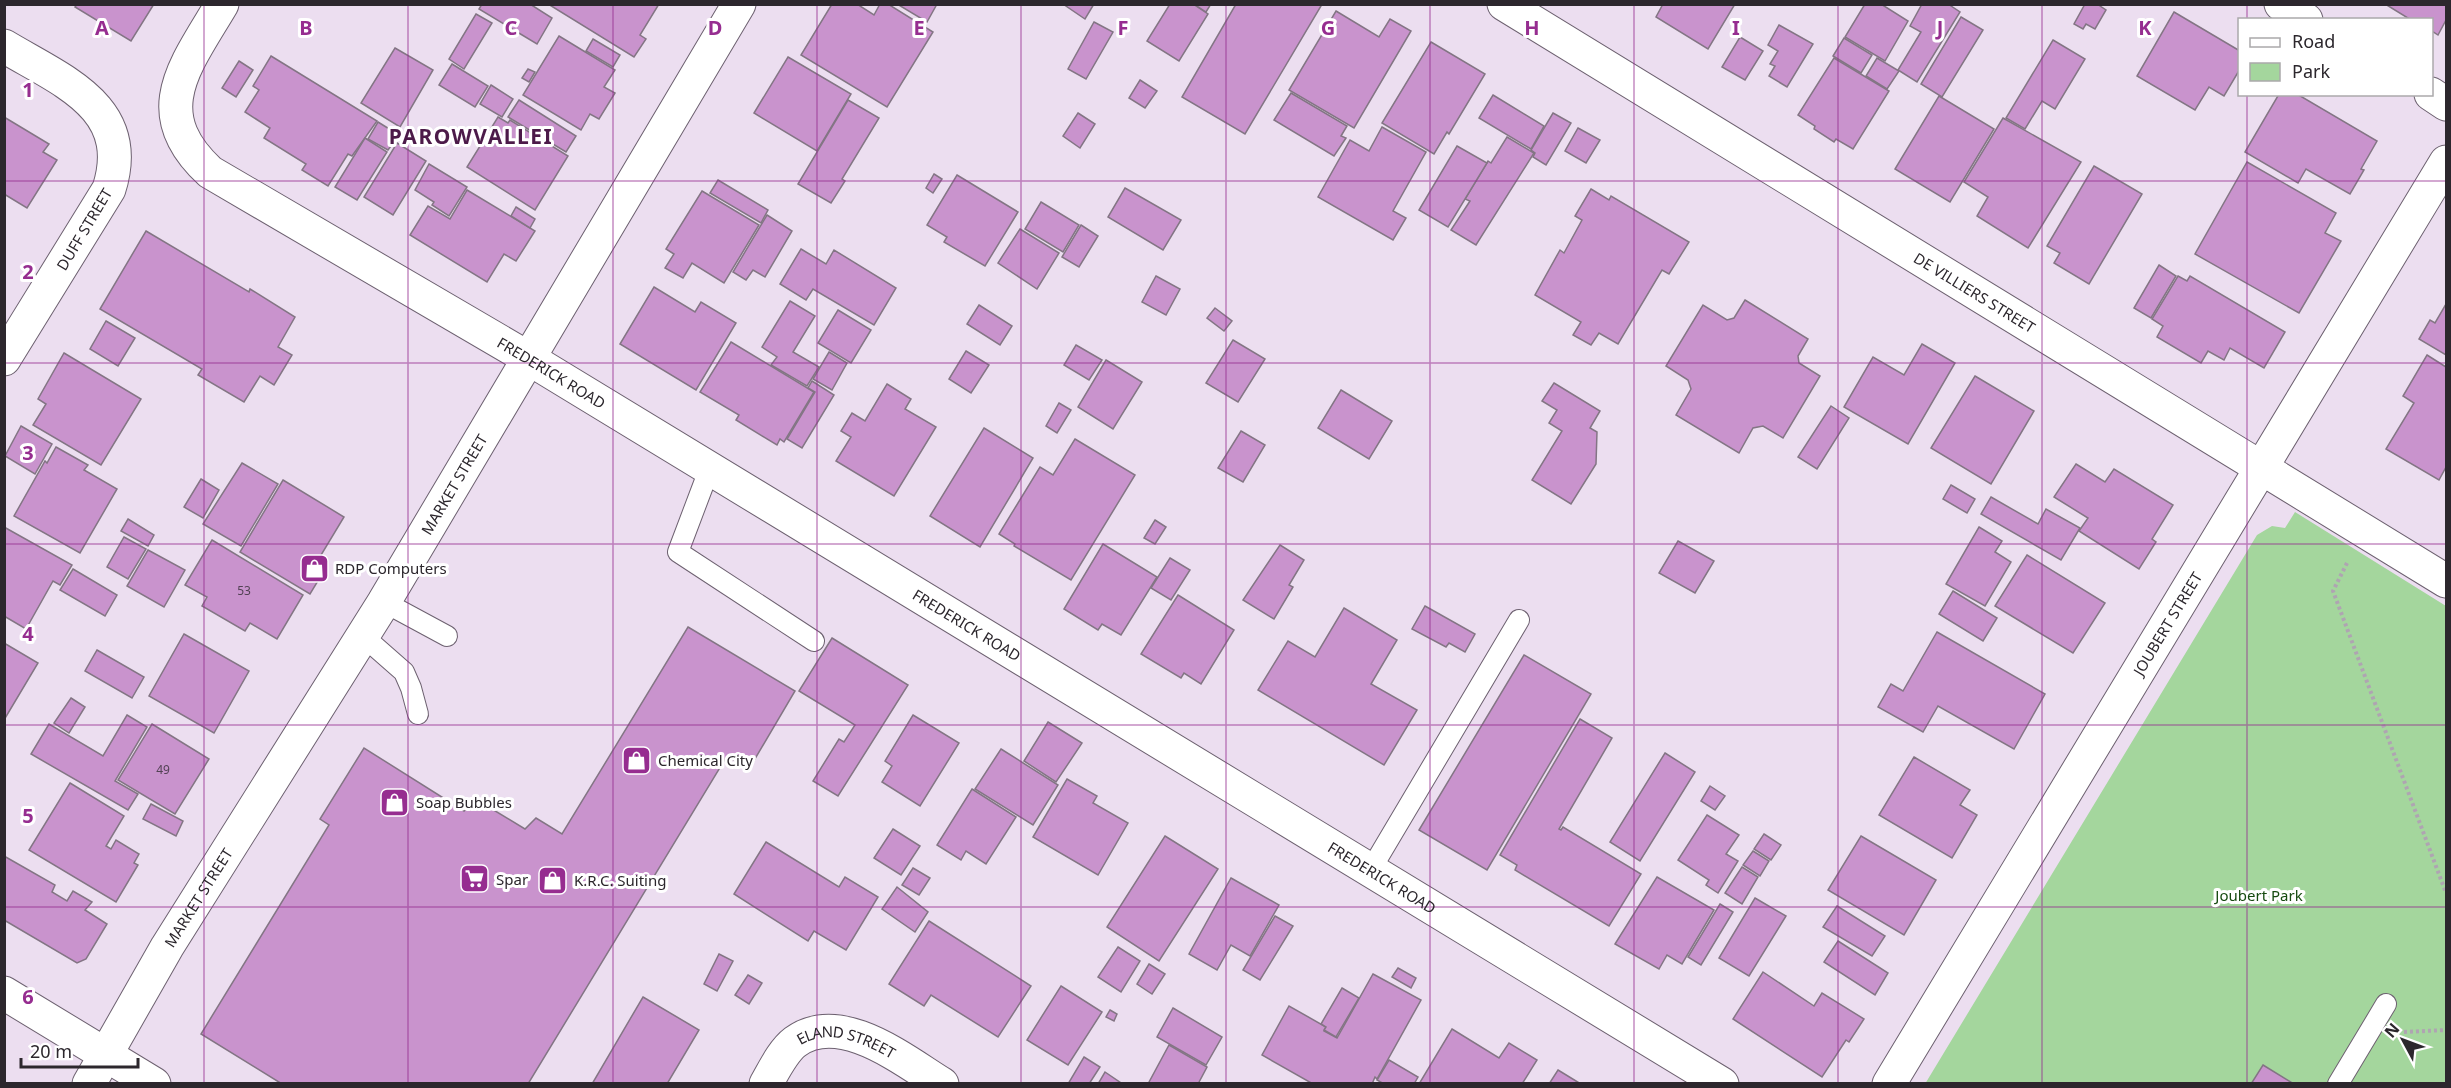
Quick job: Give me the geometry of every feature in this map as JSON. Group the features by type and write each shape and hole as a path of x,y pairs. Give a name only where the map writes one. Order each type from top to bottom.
{"street":[{"name":"FREDERICK ROAD","path":"222,4 183,70 175,103 183,140 195,158 210,172 528,358 1722,1083"},
{"name":"MARKET STREET","path":"89,1083 167,947 384,602 739,4"},
{"name":"DE VILLIERS STREET","path":"1504,4 2446,581"},
{"path":"2282,4 2303,18"},
{"name":"DUFF STREET","path":"4,46 84,94 105,119 112,135 115,151 115,171 109,189 4,359"},
{"path":"2433,95 2446,104"},
{"name":"JOUBERT STREET","path":"1889,1083 2446,162"},
{"path":"4,993 154,1083"},
{"name":"ELAND STREET","path":"766,1083 793,1043 810,1033 832,1032 853,1033 887,1050 942,1083"}],"lane":[{"path":"709,470 678,552 814,641"},
{"path":"384,602 447,636"},
{"path":"1370,871 1519,620"},
{"path":"363,636 404,672 418,714"},
{"path":"2338,1083 2386,1004"}],"path":[{"path":"2363,530 2333,591 2446,893"}],"green space":[{"name":"Joubert Park","path":"2295,512 2446,606 2446,1083 1925,1084 2257,535 2272,526 2285,528"}],"building":[{"path":"77,4 154,4 131,41 75,7"},
{"path":"482,4 530,4 552,18 537,44 479,9"},
{"path":"548,4 659,4 640,35 646,39 634,57"},
{"path":"832,4 857,4 874,15 880,4 888,4 933,32 887,107 801,55"},
{"path":"897,4 937,4 927,22"},
{"path":"1063,4 1094,4 1085,19"},
{"path":"1170,4 1193,4 1208,14 1179,61 1147,41"},
{"path":"1194,4 1211,4 1206,12"},
{"path":"1236,4 1318,4 1321,6 1245,134 1182,97"},
{"path":"1663,4 1735,4 1708,49 1656,17"},
{"path":"1865,4 1881,4 1908,21 1885,61 1845,37"},
{"path":"1922,4 1948,4 1960,12 1917,82 1898,70 1921,32 1910,26"},
{"path":"2085,4 2097,4 2106,10 2095,29 2086,24 2083,29 2074,24"},
{"path":"2385,4 2446,4 2446,20 2438,35 2433,32 2433,18 2408,18"},
{"path":"1336,11 1379,37 1390,19 1411,31 1354,128 1289,90"},
{"path":"2174,12 2238,50 2238,72 2224,96 2209,87 2195,110 2137,76"},
{"path":"476,14 492,23 464,69 449,59"},
{"path":"1961,17 1983,30 1942,97 1921,84"},
{"path":"1094,22 1113,32 1086,79 1068,69"},
{"path":"1779,25 1813,44 1787,87 1769,76 1775,66 1770,64 1778,51 1768,45"},
{"path":"559,36 615,70 604,87 615,93 599,119 590,114 581,130 523,95"},
{"path":"1740,37 1763,51 1745,80 1722,67"},
{"path":"1844,38 1872,55 1861,73 1833,56"},
{"path":"593,39 620,55 613,67 586,51"},
{"path":"2053,40 2085,59 2055,109 2042,101 2025,129 2006,118"},
{"path":"1431,42 1485,74 1449,134 1447,132 1434,154 1382,123"},
{"path":"395,48 433,70 400,127 361,103"},
{"path":"271,56 377,121 352,156 348,154 328,186 302,170 306,164 264,138 270,128 245,112 259,90 253,86"},
{"path":"788,57 851,94 817,151 754,113"},
{"path":"1834,58 1889,91 1853,149 1836,139 1834,142 1798,115"},
{"path":"1877,58 1899,71 1887,89 1866,76"},
{"path":"239,61 253,70 236,97 222,88"},
{"path":"452,64 488,86 475,107 439,85"},
{"path":"528,69 535,72 529,82 522,78"},
{"path":"1140,80 1157,91 1145,108 1129,98"},
{"path":"491,85 513,99 502,117 480,104"},
{"path":"1291,93 1347,126 1341,136 1346,138 1334,156 1274,120"},
{"path":"1493,95 1544,126 1531,149 1479,118"},
{"path":"1939,96 1994,129 1950,202 1895,169"},
{"path":"2278,96 2300,96 2377,141 2350,194 2306,169 2298,183 2245,152"},
{"path":"519,100 576,136 566,152 508,117"},
{"path":"848,100 879,118 842,179 845,181 831,203 798,184"},
{"path":"1078,113 1095,124 1080,148 1063,136"},
{"path":"1553,113 1571,123 1546,165 1533,157 1535,153 1531,150"},
{"path":"4,117 49,144 43,152 57,160 27,208 4,194"},
{"path":"498,117 508,123 510,120 568,156 535,210 467,167"},
{"path":"2003,118 2081,162 2028,248 1977,216 1988,197 1964,182"},
{"path":"378,122 399,135 388,150 368,139"},
{"path":"1382,127 1426,152 1393,211 1406,218 1393,240 1318,197 1350,140 1369,151"},
{"path":"1578,128 1600,140 1586,163 1565,151"},
{"path":"1507,137 1534,153 1476,245 1451,230 1470,201 1465,199 1488,161 1491,163"},
{"path":"365,138 387,152 357,200 335,187"},
{"path":"397,143 426,161 393,215 364,197"},
{"path":"1457,146 1487,163 1448,227 1419,210"},
{"path":"2247,162 2336,213 2325,233 2341,241 2299,313 2195,254"},
{"path":"429,164 467,187 449,216 432,205 434,202 415,190"},
{"path":"2094,166 2142,194 2089,284 2054,263 2060,253 2047,246"},
{"path":"934,174 942,179 933,193 926,188"},
{"path":"957,175 1018,212 985,266 944,242 947,237 927,225"},
{"path":"718,180 768,210 761,223 710,193"},
{"path":"1125,188 1181,220 1163,250 1108,217"},
{"path":"1591,189 1609,200 1611,196 1689,242 1669,274 1662,270 1618,344 1599,333 1591,345 1573,335 1581,322 1535,295 1560,250 1564,253 1582,220 1575,216"},
{"path":"467,190 535,231 516,261 504,254 487,282 410,235 428,206 450,219"},
{"path":"702,191 759,225 724,283 692,263 683,278 665,268 674,254 666,249"},
{"path":"1041,202 1079,225 1063,252 1025,229"},
{"path":"516,207 535,219 530,228 511,216"},
{"path":"767,215 792,231 765,277 753,270 746,280 733,272"},
{"path":"1081,225 1098,236 1079,267 1062,257"},
{"path":"1020,229 1059,253 1037,289 998,263"},
{"path":"146,231 295,317 278,347 292,355 274,385 260,376 244,402 198,375 202,369 100,309"},
{"path":"801,249 826,264 834,250 896,288 874,325 813,289 806,300 780,284"},
{"path":"2159,265 2176,276 2151,318 2134,308"},
{"path":"1156,276 1180,289 1166,315 1142,302"},
{"path":"2178,276 2187,281 2190,276 2285,332 2264,368 2230,348 2224,360 2208,351 2201,363 2157,337 2163,326 2152,319"},
{"path":"654,287 695,312 701,302 736,323 696,390 620,344"},
{"path":"1745,300 1808,339 1798,356 1799,363 1820,376 1783,438 1763,426 1753,428 1739,453 1676,415 1691,389 1688,380 1666,366 1703,305 1727,320 1734,318"},
{"path":"790,301 815,316 793,352 819,367 807,386 771,365 777,357 762,347"},
{"path":"2446,304 2446,355 2419,339 2430,320 2435,323"},
{"path":"979,305 1012,326 1000,345 967,324"},
{"path":"1215,308 1232,321 1224,331 1207,318"},
{"path":"838,310 871,330 851,363 818,343"},
{"path":"106,321 135,338 118,366 90,349"},
{"path":"1233,340 1265,359 1238,402 1206,383"},
{"path":"731,342 814,392 784,442 780,439 777,445 736,420 739,415 700,392"},
{"path":"1922,344 1955,363 1908,444 1844,407 1873,357 1904,375"},
{"path":"1076,345 1102,360 1089,380 1064,365"},
{"path":"966,351 989,365 971,393 949,379"},
{"path":"829,352 847,363 832,390 813,379"},
{"path":"64,353 141,399 101,465 33,425 46,404 38,399"},
{"path":"2427,355 2446,367 2446,467 2439,480 2386,449 2414,403 2403,396"},
{"path":"1106,360 1142,382 1113,429 1078,407"},
{"path":"1975,376 2034,411 1991,484 1931,448"},
{"path":"812,381 834,395 802,448 787,439 815,392 808,388"},
{"path":"1554,383 1600,411 1590,428 1597,432 1596,464 1571,504 1532,480 1562,431 1549,423 1557,410 1542,401"},
{"path":"887,384 911,399 905,409 936,427 894,496 836,461 851,437 841,431 852,413 865,421"},
{"path":"1341,390 1392,421 1369,459 1318,428"},
{"path":"1059,403 1071,410 1057,433 1046,426"},
{"path":"1831,406 1849,418 1817,469 1798,457"},
{"path":"21,426 52,444 35,474 5,456"},
{"path":"984,428 1033,458 980,547 930,516"},
{"path":"1241,431 1265,445 1243,482 1218,468"},
{"path":"1075,439 1135,475 1071,580 1014,546 1015,544 999,534 1040,467 1053,475"},
{"path":"56,447 88,465 84,470 117,489 80,553 14,516 45,461 47,463"},
{"path":"242,463 278,484 241,546 203,524"},
{"path":"2076,464 2105,482 2114,469 2173,505 2152,539 2156,542 2139,569 2079,531 2088,518 2054,497"},
{"path":"201,479 219,490 203,518 184,507"},
{"path":"283,480 344,517 318,560 327,566 310,594 240,552"},
{"path":"1951,485 1975,499 1967,513 1943,499"},
{"path":"1991,497 2038,524 2046,509 2080,528 2061,560 1981,514"},
{"path":"128,519 154,535 148,546 121,531"},
{"path":"1155,520 1166,527 1155,544 1144,538"},
{"path":"4,527 72,565 60,585 53,581 26,629 4,616"},
{"path":"1979,527 2002,541 1995,552 2011,562 1985,606 1946,584"},
{"path":"124,537 146,549 128,579 107,567"},
{"path":"212,540 303,595 277,639 250,623 245,631 202,606 207,597 185,585"},
{"path":"1678,541 1714,561 1695,593 1659,573"},
{"path":"1103,544 1157,577 1121,635 1102,624 1098,630 1064,609"},
{"path":"1280,545 1304,560 1289,585 1293,587 1274,619 1243,600"},
{"path":"148,550 185,570 164,607 127,586"},
{"path":"2027,555 2105,603 2073,653 1995,606"},
{"path":"1170,558 1190,570 1171,600 1151,588"},
{"path":"73,569 117,595 105,616 60,590"},
{"path":"1953,591 1997,618 1983,641 1939,614"},
{"path":"1178,595 1234,630 1201,684 1184,673 1181,678 1141,654"},
{"path":"1425,606 1475,634 1465,652 1449,643 1446,647 1412,629"},
{"path":"1344,608 1397,640 1371,684 1417,710 1384,765 1258,690 1288,641 1315,657"},
{"path":"688,627 795,691 749,769 727,756 528,1084 282,1084 201,1034 329,825 320,819 364,748 464,811 477,800 525,829 536,818 562,834"},
{"path":"1937,632 2045,694 2014,749 1938,706 1923,732 1878,707 1891,684 1903,691"},
{"path":"184,634 249,671 214,733 149,696"},
{"path":"832,638 908,685 838,796 813,781 839,739 844,742 855,725 799,691"},
{"path":"4,643 38,663 4,720"},
{"path":"97,650 144,677 132,698 85,671"},
{"path":"1524,655 1591,694 1487,870 1419,830"},
{"path":"71,698 85,707 69,733 54,723"},
{"path":"127,715 147,727 115,781 138,794 128,810 31,754 49,724 103,756"},
{"path":"913,715 959,743 920,806 882,782 892,766 885,761"},
{"path":"1580,719 1612,738 1559,829 1563,827 1641,874 1609,926 1515,870 1517,865 1500,855"},
{"path":"1048,722 1082,743 1056,782 1024,761"},
{"path":"152,724 209,759 175,814 118,780"},
{"path":"1001,749 1058,785 1033,825 975,789"},
{"path":"1665,753 1695,772 1640,861 1610,842"},
{"path":"1914,757 1970,790 1960,805 1977,815 1952,858 1879,815"},
{"path":"1067,779 1097,796 1093,803 1128,823 1098,875 1033,837"},
{"path":"70,783 124,816 106,846 111,849 116,840 139,854 134,863 138,865 116,902 29,850"},
{"path":"1710,786 1725,796 1715,810 1701,801"},
{"path":"972,789 1016,817 986,864 966,851 961,860 937,845"},
{"path":"151,804 183,821 176,836 143,819"},
{"path":"1707,815 1739,835 1726,854 1738,861 1718,893 1706,885 1709,880 1678,860"},
{"path":"893,829 920,846 901,875 874,858"},
{"path":"1764,834 1781,845 1771,860 1754,849"},
{"path":"1165,836 1218,869 1159,961 1107,927"},
{"path":"1861,836 1936,880 1904,935 1828,890"},
{"path":"766,842 839,887 845,877 878,897 846,950 814,931 808,941 734,894"},
{"path":"1753,851 1769,861 1760,876 1743,865"},
{"path":"4,856 55,885 52,892 67,901 73,891 92,902 85,910 107,924 86,959 77,963 4,920"},
{"path":"1742,867 1758,877 1742,904 1725,893"},
{"path":"913,868 930,878 919,895 902,885"},
{"path":"1657,877 1714,910 1682,964 1667,955 1659,969 1615,944"},
{"path":"1231,878 1279,905 1250,956 1231,945 1217,970 1189,954"},
{"path":"897,887 928,912 915,932 882,909"},
{"path":"1755,898 1786,916 1749,976 1719,958"},
{"path":"1720,904 1733,912 1701,965 1688,957"},
{"path":"1837,906 1885,936 1872,956 1823,927"},
{"path":"1275,916 1293,926 1260,980 1243,970"},
{"path":"929,921 1031,986 998,1037 931,995 924,1006 889,984"},
{"path":"1838,941 1888,973 1875,995 1824,962"},
{"path":"1118,947 1140,961 1121,992 1098,977"},
{"path":"719,954 733,961 717,991 704,984"},
{"path":"1149,964 1165,974 1152,994 1137,984"},
{"path":"1398,968 1416,978 1411,988 1392,977"},
{"path":"1763,972 1814,1006 1822,993 1864,1019 1849,1042 1846,1040 1822,1077 1733,1019"},
{"path":"1373,974 1421,1000 1372,1084 1313,1084 1262,1055 1289,1006 1326,1027 1324,1031 1337,1038"},
{"path":"748,975 762,983 749,1004 735,995"},
{"path":"1061,986 1102,1012 1068,1065 1027,1040"},
{"path":"1342,988 1359,998 1336,1037 1324,1030 1326,1027 1321,1024"},
{"path":"643,997 699,1030 667,1084 592,1084"},
{"path":"1173,1008 1222,1037 1206,1065 1157,1037"},
{"path":"1110,1010 1117,1014 1114,1021 1106,1017"},
{"path":"1452,1029 1499,1058 1509,1043 1537,1060 1522,1084 1419,1084"},
{"path":"1169,1045 1207,1067 1198,1084 1148,1084"},
{"path":"1084,1057 1100,1067 1089,1084 1068,1084"},
{"path":"1389,1060 1418,1077 1414,1084 1384,1084 1377,1080"},
{"path":"2263,1065 2294,1084 2251,1084"},
{"path":"1558,1070 1581,1084 1549,1084"},
{"path":"1105,1072 1121,1083 1121,1084 1098,1084"}],"place":[{"name":"RDP Computers","path":"314,568"},
{"name":"Chemical City","path":"637,760"},
{"name":"Soap Bubbles","path":"395,802"},
{"name":"Spar","path":"475,879"},
{"name":"K.R.C. Suiting","path":"553,880"}],"district":[{"name":"PAROWVALLEI","path":"471,136"}]}
